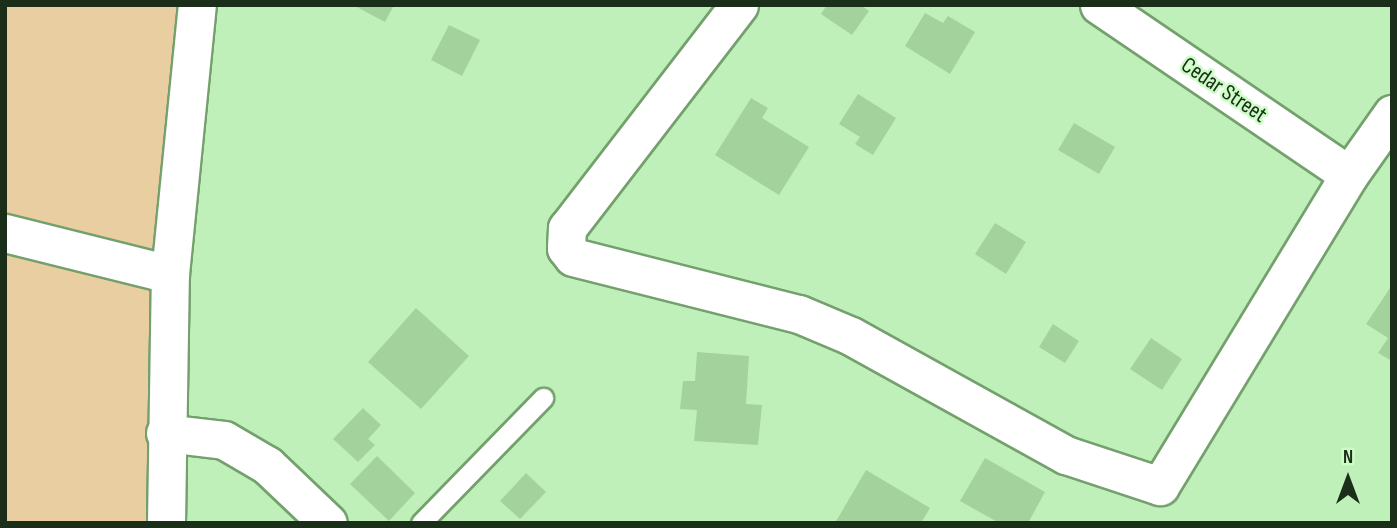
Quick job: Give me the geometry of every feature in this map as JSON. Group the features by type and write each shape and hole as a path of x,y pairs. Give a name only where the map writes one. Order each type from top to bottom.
{"street":[{"path":"166,523 165,433 170,274 197,5"},
{"path":"739,5 567,228 566,248 573,257 799,314 851,336 1066,456 1160,486 1349,176 1392,114"},
{"name":"Cedar Street","path":"1099,5 1349,176"},
{"path":"5,233 170,274"},
{"path":"165,433 224,440 267,465 328,523"}],"lane":[{"path":"421,523 543,398"}],"shaded area":[{"path":"5,5 198,5 155,523 5,523"}],"building":[{"path":"353,5 394,5 385,22"},
{"path":"827,5 861,5 869,11 852,35 821,14"},
{"path":"925,13 943,23 948,16 975,32 950,74 905,46"},
{"path":"449,25 480,40 462,76 431,60"},
{"path":"858,94 896,118 873,155 855,144 860,137 839,124"},
{"path":"751,98 768,108 762,118 809,147 779,195 715,155"},
{"path":"1074,123 1115,147 1099,174 1058,150"},
{"path":"995,223 1026,242 1006,274 975,254"},
{"path":"1392,285 1392,361 1378,353 1388,338 1366,324"},
{"path":"416,308 469,356 421,409 368,362"},
{"path":"1053,324 1079,341 1065,363 1039,347"},
{"path":"1151,338 1182,359 1162,390 1130,369"},
{"path":"697,352 749,356 746,404 762,405 758,445 694,441 697,410 680,409 683,381 695,381"},
{"path":"363,408 381,425 368,439 375,445 358,462 333,439"},
{"path":"377,456 415,493 389,521 350,484"},
{"path":"985,458 1045,492 1028,523 999,523 960,501"},
{"path":"866,470 930,508 921,523 835,523"},
{"path":"526,473 546,492 520,519 500,501"}]}
